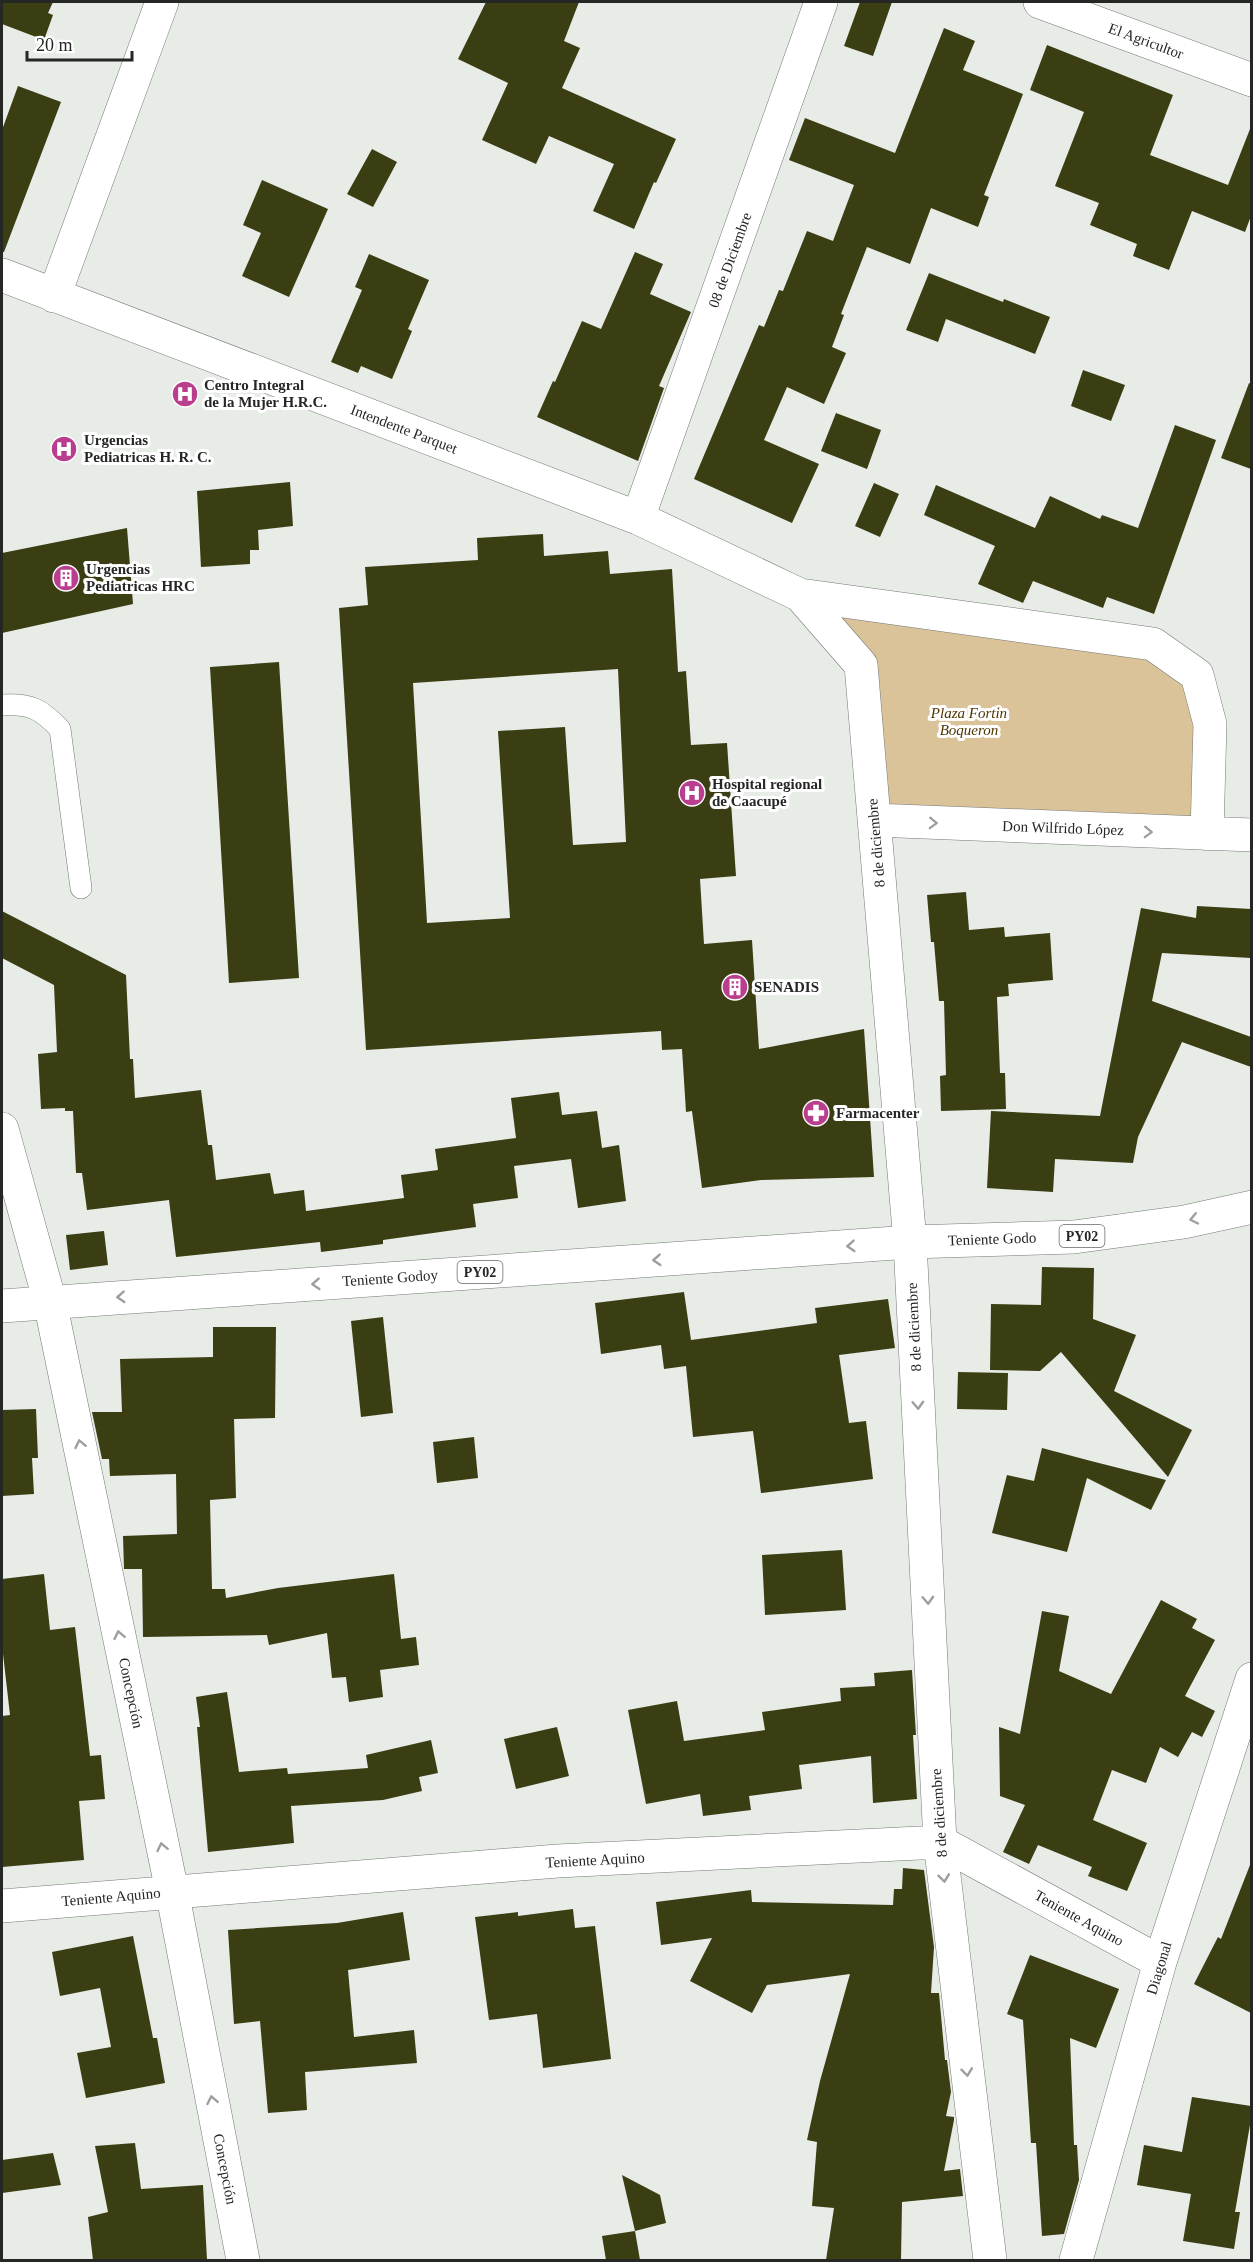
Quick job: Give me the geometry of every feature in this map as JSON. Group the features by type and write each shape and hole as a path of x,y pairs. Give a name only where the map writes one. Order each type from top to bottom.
{"street":[{"path":"54,296 162,2"},
{"name":"08 de Diciembre","path":"638,518 821,2"},
{"name":"El Agricultor","path":"1040,2 1251,80"},
{"name":"Intendente Parquet","path":"2,275 638,518"},
{"name":"8 de diciembre","path":"638,518 800,595 861,665 910,1242 940,1842 990,2260"},
{"path":"800,595 1153,644 1197,675 1209,724 1207,834"},
{"name":"Don Wilfrido López","path":"874,820 1251,835"},
{"name":"Concepción","path":"2,1129 50,1302 172,1891 243,2260"},
{"name":"Teniente Godo","path":"910,1242 1074,1237 1184,1222 1251,1207"},
{"name":"Teniente Godoy","path":"50,1302 910,1242"},
{"name":"PY02","path":"2,1306 50,1302"},
{"name":"Diagonal","path":"1076,2260 1160,1962 1251,1679"},
{"name":"Teniente Aquino","path":"2,1906 558,1861 940,1842 1160,1962"}],"lane":[{"path":"2,705 21,704 47,715 60,729 81,888"}],"green space":[{"name":"Plaza Fortin Boqueron","path":"800,595 1153,644 1197,675 1207,834 874,820 861,665"}],"building":[{"path":"2,2 53,2 48,13 53,15 44,40 2,24"},
{"path":"486,2 579,2 564,41 580,48 562,88 676,139 634,229 593,211 614,164 549,136 536,164 482,140 508,83 458,59"},
{"path":"860,2 892,2 873,56 844,46"},
{"path":"944,28 975,41 963,70 1023,94 984,195 989,197 978,227 931,208 910,264 867,247 841,314 844,315 832,347 846,353 824,404 787,387 764,440 819,464 792,523 694,479 759,325 764,327 779,290 783,291 807,231 833,241 854,185 789,160 805,118 895,153"},
{"path":"1047,45 1173,95 1150,155 1228,185 1251,129 1251,216 1245,232 1192,211 1169,270 1133,256 1137,244 1090,225 1099,203 1055,186 1084,112 1030,90"},
{"path":"18,86 61,102 4,252 2,252 2,130"},
{"path":"372,149 397,162 373,207 347,194"},
{"path":"262,180 328,209 289,297 242,276 261,233 243,225"},
{"path":"635,252 663,264 650,294 691,312 659,386 664,388 638,461 537,417 582,321 601,329"},
{"path":"369,254 429,280 408,329 412,331 392,379 361,366 358,373 331,362 362,290 355,287"},
{"path":"929,273 1003,302 1004,299 1050,317 1035,354 946,319 938,342 906,330"},
{"path":"1083,370 1125,385 1111,421 1071,406"},
{"path":"1249,383 1251,384 1251,469 1221,458"},
{"path":"836,413 881,430 867,469 821,451"},
{"path":"1175,425 1216,440 1154,614 1107,597 1103,608 1033,581 1023,603 978,584 995,546 924,515 936,485 1035,528 1050,496 1100,519 1102,515 1138,528"},
{"path":"290,482 293,526 258,530 259,550 250,550 250,564 201,567 197,491"},
{"path":"874,483 899,494 880,537 855,526"},
{"name":"Urgencias Pediatricas HRC","path":"127,528 133,604 2,633 2,553"},
{"name":"Hospital regional de Caacupé","path":"543,534 544,556 608,551 610,574 672,569 678,672 686,671 691,745 727,743 736,876 700,879 704,944 752,940 759,1049 864,1029 874,1177 761,1180 702,1188 692,1111 686,1112 682,1049 662,1050 661,1031 366,1050 339,608 368,605 365,567 478,560 477,538","holes":["618,669 626,842 573,845 565,727 498,731 510,918 427,923 413,683"]},
{"path":"279,662 299,978 229,983 210,667"},
{"path":"966,892 969,930 1004,927 1005,937 1050,933 1053,980 1008,984 1009,996 997,997 1000,1073 1005,1073 1006,1109 941,1111 940,1076 946,1075 944,1001 939,1001 927,895"},
{"path":"1197,906 1251,909 1251,958 1162,953 1152,1001 1251,1037 1251,1067 1182,1042 1138,1137 1133,1163 1055,1159 1053,1192 987,1188 991,1111 1100,1116 1141,908 1196,918"},
{"path":"2,911 126,975 130,1059 133,1059 135,1098 201,1090 208,1145 212,1145 216,1180 270,1173 274,1194 304,1190 306,1211 404,1198 401,1175 438,1170 435,1149 516,1138 511,1098 559,1092 562,1115 597,1111 602,1148 619,1145 626,1201 578,1208 571,1159 514,1166 518,1198 473,1204 476,1227 383,1240 383,1244 321,1252 320,1242 176,1257 169,1200 87,1210 82,1173 76,1173 73,1111 65,1111 65,1108 41,1109 38,1054 57,1052 54,985 2,958"},
{"path":"104,1231 108,1265 70,1270 66,1235"},
{"path":"1042,1267 1094,1268 1093,1319 1136,1335 1114,1391 1192,1430 1168,1477 1061,1352 1040,1371 990,1370 991,1304 1041,1305"},
{"path":"684,1292 691,1340 817,1323 815,1308 888,1299 895,1348 839,1355 849,1423 866,1421 873,1479 761,1493 753,1431 693,1437 686,1366 664,1369 661,1345 601,1354 595,1303"},
{"path":"383,1317 393,1413 361,1417 351,1321"},
{"path":"213,1327 276,1327 275,1418 234,1419 236,1498 210,1500 212,1589 225,1589 226,1598 278,1588 394,1574 401,1639 416,1637 419,1665 380,1670 383,1697 349,1702 346,1677 332,1678 327,1633 269,1645 267,1635 143,1637 142,1569 124,1569 123,1536 177,1534 176,1474 110,1476 109,1459 102,1459 92,1412 122,1412 120,1359 213,1357"},
{"path":"958,1372 1008,1373 1007,1410 957,1409"},
{"path":"36,1409 38,1458 32,1458 34,1494 2,1496 2,1410"},
{"path":"474,1437 478,1478 437,1483 433,1442"},
{"path":"1042,1448 1166,1480 1151,1510 1087,1478 1067,1552 992,1533 1007,1475 1034,1481"},
{"path":"842,1550 846,1610 765,1615 762,1555"},
{"path":"44,1574 50,1630 75,1627 90,1756 101,1755 105,1799 79,1801 84,1860 2,1867 2,1716 10,1715 2,1645 2,1579"},
{"path":"1161,1600 1197,1619 1192,1628 1215,1640 1185,1696 1215,1711 1202,1737 1192,1732 1178,1757 1160,1747 1146,1783 1112,1770 1093,1820 1147,1843 1127,1891 1088,1876 1092,1867 1038,1845 1029,1864 1003,1852 1025,1805 1000,1796 999,1727 1020,1734 1042,1611 1069,1616 1059,1671 1111,1694"},
{"path":"912,1670 917,1799 873,1803 871,1756 799,1765 802,1789 749,1796 751,1810 703,1816 700,1794 646,1804 628,1710 677,1701 684,1741 765,1730 762,1712 841,1701 840,1688 875,1686 874,1673"},
{"path":"227,1692 239,1772 287,1768 288,1774 368,1768 366,1755 431,1740 438,1773 419,1777 422,1791 383,1800 291,1806 294,1843 208,1852 196,1697"},
{"path":"557,1727 569,1776 516,1789 504,1739"},
{"path":"1250,1865 1251,2013 1194,1984 1218,1937 1221,1939"},
{"path":"903,1868 924,1870 934,1947 931,1993 939,1993 945,2060 947,2060 951,2092 946,2116 954,2117 944,2171 960,2169 963,2196 902,2202 901,2260 826,2260 834,2208 812,2206 817,2142 807,2140 820,2081 850,1974 767,1985 752,2013 690,1981 712,1938 661,1945 656,1902 751,1890 752,1902 893,1905 894,1889 902,1889"},
{"path":"573,1909 575,1928 595,1926 611,2059 543,2068 537,2014 489,2020 475,1917 518,1912 518,1916"},
{"path":"403,1912 410,1960 348,1970 354,2037 414,2030 417,2063 305,2072 307,2110 268,2113 260,2021 234,2024 228,1930 337,1923"},
{"path":"133,1936 153,2038 157,2038 165,2083 86,2098 77,2053 111,2047 100,1988 60,1996 52,1952"},
{"path":"1030,1955 1119,1989 1096,2048 1070,2038 1074,2145 1077,2145 1079,2180 1064,2234 1042,2236 1036,2143 1031,2143 1023,2020 1007,2014"},
{"path":"1192,2097 1251,2106 1251,2119 1235,2212 1240,2212 1234,2249 1183,2241 1191,2194 1137,2185 1144,2145 1182,2152"},
{"path":"135,2143 141,2189 203,2185 207,2260 93,2260 88,2217 108,2212 95,2146"},
{"path":"53,2153 61,2185 2,2193 2,2160"},
{"path":"622,2175 660,2195 666,2223 635,2231"},
{"path":"635,2231 640,2260 606,2260 602,2236"}],"place":[{"name":"Centro Integral de la Mujer H.R.C.","path":"185,394"},
{"name":"Urgencias Pediatricas H. R. C.","path":"64,449"},
{"name":"Urgencias Pediatricas HRC","path":"66,578"},
{"name":"Hospital regional de Caacupé","path":"692,793"},
{"name":"SENADIS","path":"735,987"},
{"name":"Farmacenter","path":"816,1113"}]}
